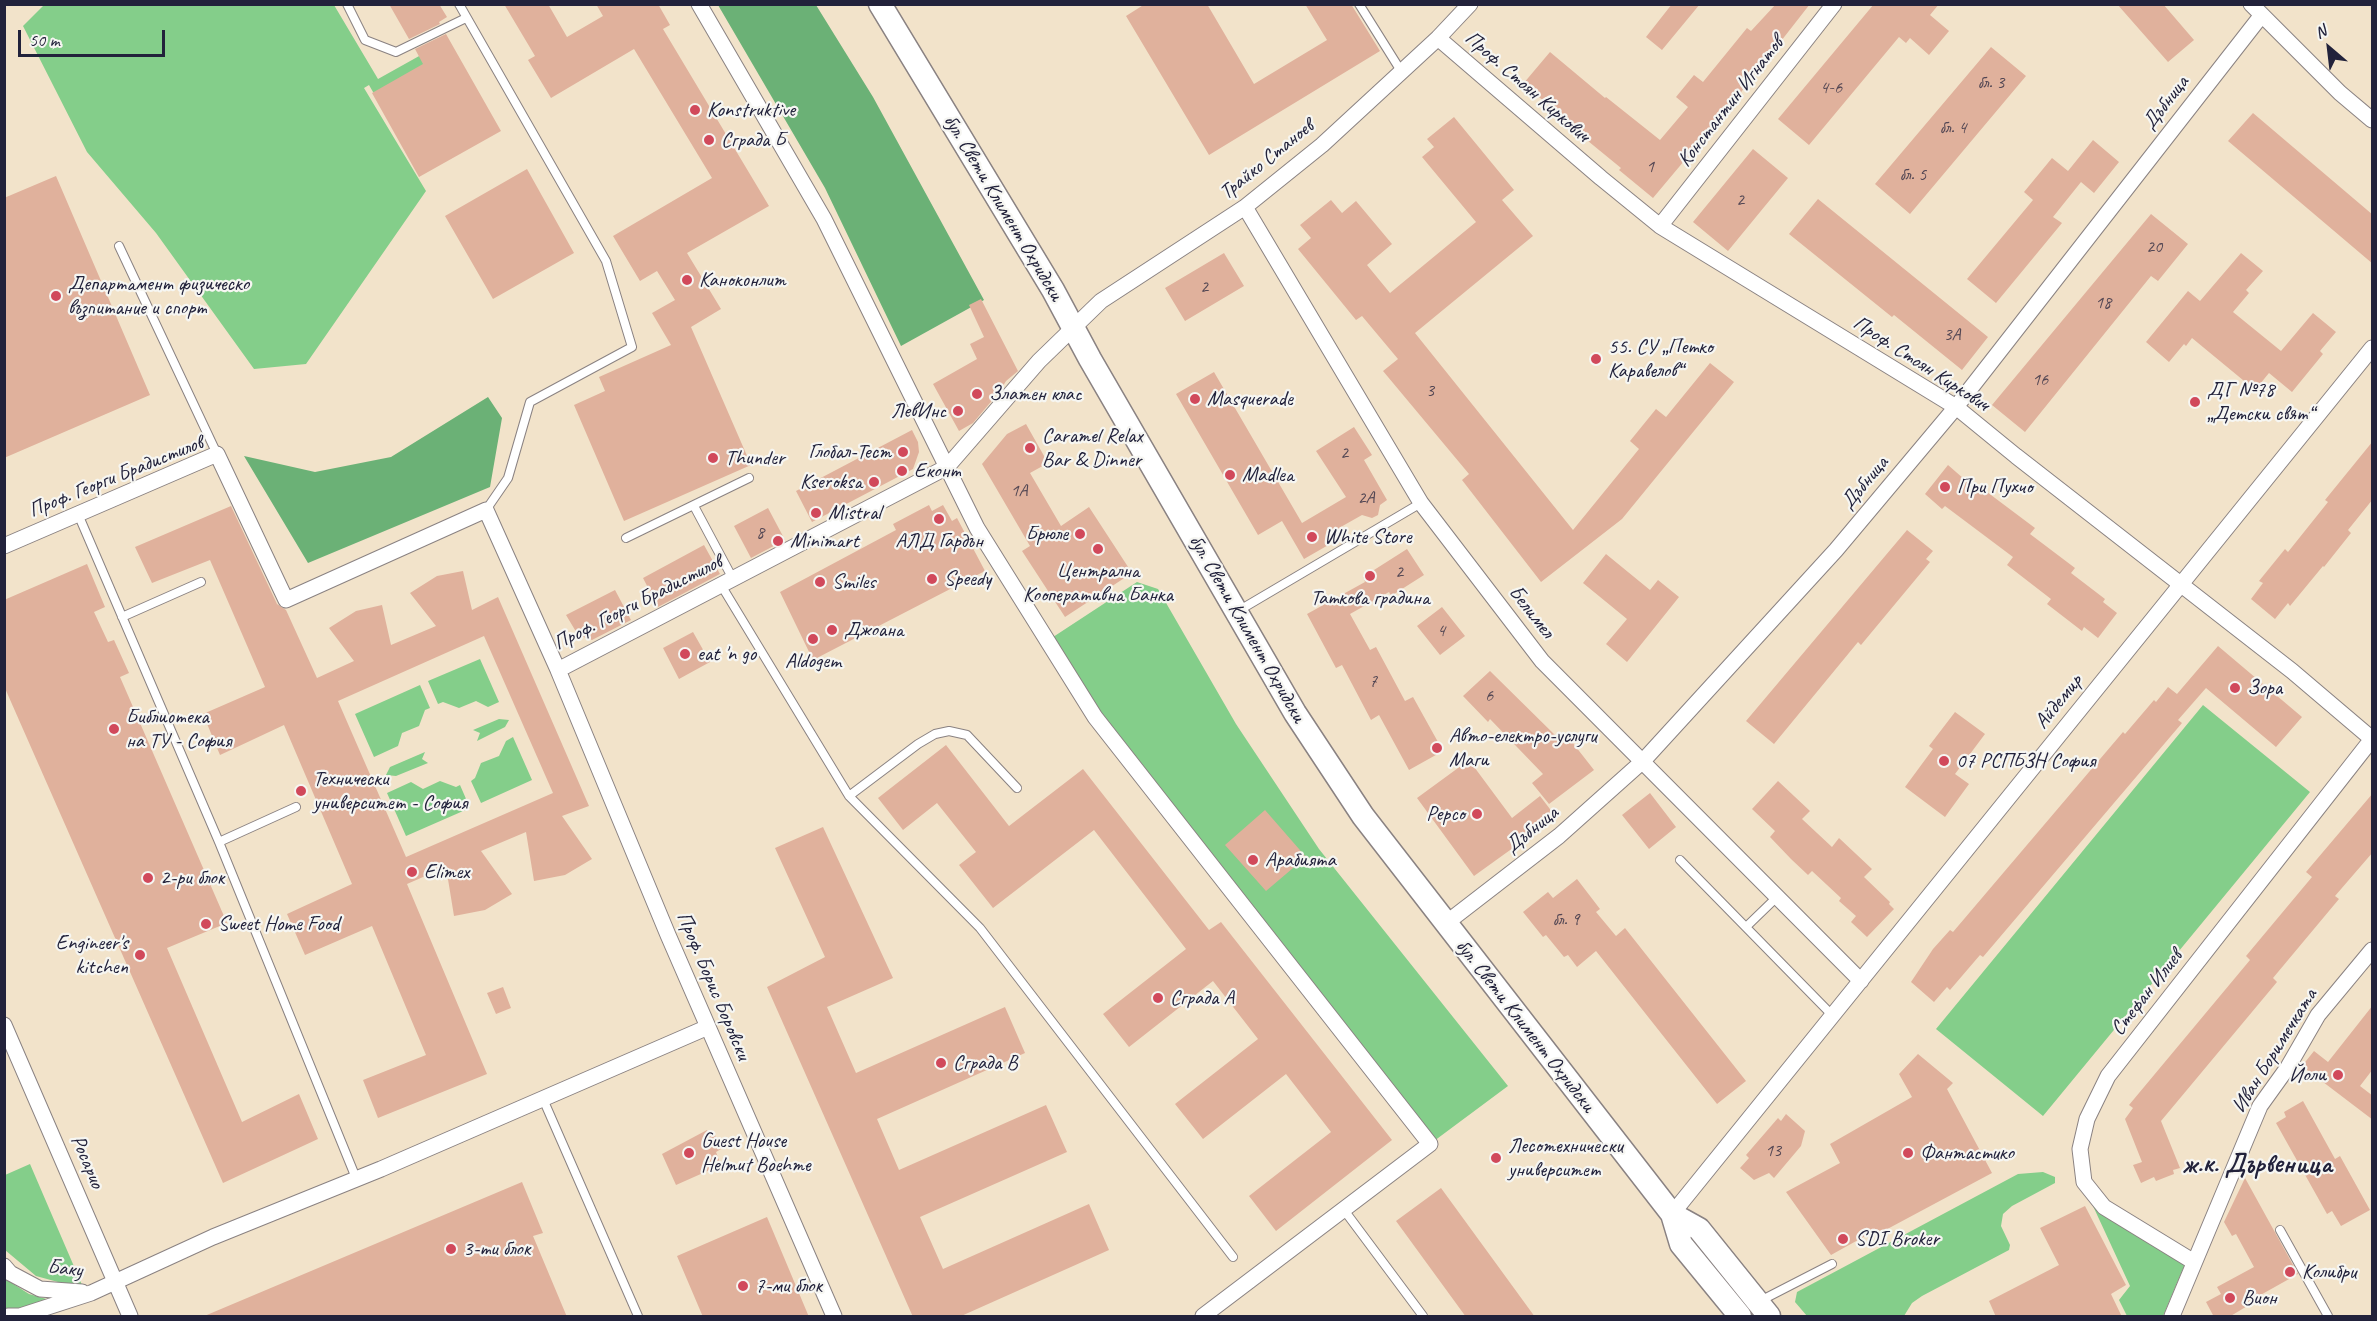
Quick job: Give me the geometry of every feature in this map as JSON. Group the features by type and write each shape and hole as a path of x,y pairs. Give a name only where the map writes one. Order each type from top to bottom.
{"main road":[{"name":"бул. Свети Климент Охридски","path":"880,4 1001,203 1295,713 1363,816 1672,1214 1681,1244 1740,1317"},
{"name":"бул. Свети Климент Охридски","path":"1672,1214 1699,1229 1764,1309"}],"street":[{"path":"699,4 824,219 977,528 1095,717 1430,1144 1203,1317"},
{"name":"Константин Игнатов","path":"1660,226 1834,4"},
{"name":"Трайко Станоев","path":"1073,328 1101,301 1245,207 1322,145 1438,38 1467,5"},
{"path":"2256,10 2340,93 2373,120"},
{"name":"Дъбница","path":"1445,924 1559,836 1643,761 1836,550 1956,407 2256,10"},
{"name":"Проф. Стоян Киркович","path":"1438,38 1660,226 1956,407 2292,671 2373,739"},
{"name":"Белимел","path":"1245,207 1421,504 1542,661 1861,981"},
{"name":"Проф. Георги Брадистилов","path":"4,546 217,454 286,600 486,510 558,670 947,467 1039,361 1073,328"},
{"name":"Айдемир","path":"1672,1214 2373,348"},
{"name":"Проф. Борис Боровски","path":"558,670 708,1027 834,1317"},
{"name":"Стефан Илиев","path":"2194,1262 2104,1207 2084,1182 2080,1149 2087,1119 2108,1076 2373,739"},
{"name":"Иван Боримечката","path":"2172,1317 2260,1106 2288,1067 2318,1015 2373,950"},
{"name":"Росарио","path":"4,1024 130,1317"},
{"name":"Баку","path":"8,1317 20,1316 91,1293 213,1237 543,1099 708,1027"},
{"name":"Баку","path":"4,1266 10,1273 40,1289 91,1293"}],"lane":[{"path":"347,4 365,40 396,52 466,18"},
{"path":"459,4 606,261 632,348 530,402 508,478 486,510"},
{"path":"1359,4 1401,71"},
{"path":"119,246 217,454"},
{"path":"626,538 749,478"},
{"path":"1236,612 1421,504"},
{"path":"693,506 727,582 849,796 980,928 1233,1257"},
{"path":"78,514 219,842 356,1178"},
{"path":"122,617 201,582"},
{"path":"849,796 918,744 934,735 949,731 967,735 1017,788"},
{"path":"219,842 297,807"},
{"path":"1680,860 1833,1016"},
{"path":"1746,927 1777,897"},
{"path":"543,1099 638,1317"},
{"path":"1344,1210 1423,1317"},
{"path":"2280,1230 2328,1317"},
{"path":"1764,1309 1832,1264"}],"green space":[{"path":"44,5 334,5 378,79 446,41 419,172 369,85 364,88 426,191 306,364 254,369 156,233 87,152 23,26"},
{"path":"718,5 816,5 873,97 984,300 901,346 825,188"},
{"path":"488,397 502,418 490,487 308,563 244,456 315,472 391,457"},
{"path":"1137,582 1158,589 1236,724 1319,849 1508,1086 1430,1144 1227,888 1047,641"},
{"path":"480,659 499,702 488,707 476,701 459,708 443,702 438,704 428,681"},
{"path":"420,685 430,708 425,710 419,726 402,733 398,746 374,757 355,714"},
{"path":"2203,705 2310,792 2043,1116 1936,1029"},
{"path":"499,719 509,720 505,727 477,741 480,733 473,730"},
{"path":"513,737 532,780 481,803 471,781 475,778 481,763 499,756 506,741"},
{"path":"425,752 422,759 428,763 396,776 386,775 390,767"},
{"path":"440,781 456,787 460,785 470,808 406,836 387,793 411,782 423,789"},
{"path":"30,1164 82,1285 36,1276 5,1250 5,1175"},
{"path":"2043,1172 2055,1177 2055,1183 2012,1206 2003,1214 2001,1226 2010,1245 2009,1250 1922,1296 1912,1303 1904,1316 1807,1316 1795,1302 1797,1292 2018,1174"},
{"path":"2093,1206 2185,1264 2163,1316 2127,1316 2119,1300 2130,1286"},
{"path":"4,1278 29,1294 50,1300 52,1303 5,1311"}],"building":[{"path":"389,4 439,4 447,17 439,22 440,24 409,39"},
{"path":"504,4 548,4 567,37 603,16 596,4 658,4 670,25 663,29 769,206 687,253 721,309 691,327 751,465 624,521 574,405 605,391 599,377 671,345 652,313 675,300 657,271 640,281 613,236 712,178 634,49 551,98 528,60 535,56"},
{"path":"1145,4 1207,4 1254,84 1327,40 1305,4 1351,4 1380,51 1209,155 1126,16"},
{"path":"1672,4 1700,4 1662,50 1646,37"},
{"path":"1776,4 1810,4 1731,105 1653,198 1577,132 1579,130 1523,84 1550,52 1660,140 1688,107 1676,97 1694,75 1703,82 1747,28 1751,31"},
{"path":"1874,4 1939,4 1930,15 1949,31 1929,55 1910,38 1906,43 1899,37 1809,145 1778,119"},
{"path":"2117,4 2163,4 2194,40 2168,62"},
{"path":"446,34 501,131 419,177 372,93 423,64 415,49"},
{"path":"1991,47 2026,76 1910,214 1875,184"},
{"path":"2253,113 2373,215 2373,264 2228,141"},
{"path":"1454,117 1514,190 1502,200 1533,236 1415,333 1573,530 1639,449 1630,441 1656,409 1666,417 1710,363 1734,382 1622,519 1541,582 1462,480 1469,474 1383,371 1398,359 1362,316 1356,320 1298,249 1311,238 1300,225 1331,200 1342,213 1356,201 1392,244 1367,265 1390,293 1476,222 1422,157 1434,147 1427,139"},
{"path":"2093,140 2119,162 2094,193 2081,182 2053,217 2062,223 1996,303 1967,279 2033,200 2024,192 2052,158 2068,171"},
{"path":"1753,149 1788,178 1728,251 1693,222"},
{"path":"527,169 574,253 493,299 445,216"},
{"name":"Департамент физическо възпитание и спорт","path":"56,176 150,395 4,458 4,198"},
{"path":"1818,199 1988,337 1962,370 1789,234"},
{"path":"2151,214 2188,244 2158,281 2151,276 2025,432 1992,405"},
{"path":"1224,253 1244,286 1185,321 1165,288"},
{"path":"2241,253 2263,271 2246,290 2249,293 2233,312 2281,351 2313,313 2336,332 2320,351 2323,354 2292,392 2269,373 2255,390 2192,338 2169,362 2146,342 2188,291 2200,301"},
{"path":"981,299 1018,371 1006,381 973,423 959,431 933,384 977,359 970,344 984,337 969,305"},
{"path":"1214,372 1302,523 1346,497 1316,451 1354,427 1372,455 1364,460 1387,500 1380,505 1378,515 1372,518 1362,515 1339,528 1344,536 1304,559 1282,521 1258,535 1176,394"},
{"path":"1026,424 1048,463 1030,473 1061,526 1089,507 1132,573 1065,617 1022,551 1030,546 982,464 1007,434"},
{"path":"912,430 918,442 919,452 913,469 812,522 796,491"},
{"path":"2373,441 2373,499 2348,530 2351,533 2324,567 2290,606 2288,603 2275,619 2251,599 2263,583 2259,581 2285,549 2288,552 2328,502 2325,500"},
{"path":"1948,465 1980,493 1983,489 2035,528 2030,534 2075,568 2071,573 2105,599 2103,602 2117,613 2098,638 2084,627 2082,631 2047,604 2051,599 2007,565 2013,557 1945,506 1942,509 1925,494"},
{"path":"929,505 932,511 943,505 952,521 957,518 985,571 813,660 780,592 896,530 893,524"},
{"path":"231,506 277,604 286,610 317,678 354,661 329,628 356,611 382,605 391,645 436,626 410,593 437,576 463,571 472,610 498,597 589,806 562,816 592,859 565,875 534,881 526,832 481,851 512,894 485,910 454,916 446,867 407,884 487,1074 378,1118 363,1080 426,1055 372,926 305,955 287,914 352,884 284,725 220,755 203,714 265,687 210,560 152,583 135,547","holes":["484,636 553,793 406,857 338,701"]},
{"path":"768,508 785,540 751,558 734,526"},
{"path":"1907,530 1933,551 1926,559 1930,562 1861,645 1858,642 1774,744 1746,721"},
{"path":"704,545 720,574 658,607 643,578"},
{"path":"1407,549 1424,575 1391,596 1389,592 1350,614 1370,650 1376,647 1405,701 1413,697 1443,751 1409,770 1379,715 1371,720 1342,665 1336,668 1307,614 1365,582 1363,577"},
{"path":"1606,554 1650,590 1658,580 1679,597 1627,662 1606,644 1627,619 1583,583"},
{"name":"2-ри блок","path":"87,564 105,607 94,612 108,642 114,640 129,673 120,677 227,923 167,948 242,1122 299,1094 318,1139 223,1183 4,686 4,600"},
{"path":"615,590 631,620 592,640 578,635 566,615"},
{"path":"1442,607 1465,636 1440,655 1417,626"},
{"path":"693,632 710,662 679,679 663,648"},
{"path":"2218,646 2302,717 2276,747 2206,688 2178,720 2182,723 1983,957 1980,955 1950,990 1947,987 1934,1002 1911,982 1933,949 1950,930 1953,932 2123,732 2125,734 2168,687 2177,694"},
{"path":"1490,671 1558,738 1565,733 1594,770 1549,804 1532,783 1543,774 1490,719 1488,722 1463,696"},
{"name":"07 РСПБЗН София","path":"1955,712 1985,734 1955,774 1969,784 1945,817 1905,787 1933,749 1929,746"},
{"name":"Сграда А","path":"946,745 1009,826 1083,769 1209,930 1221,922 1392,1140 1276,1231 1249,1196 1331,1132 1286,1074 1203,1139 1175,1104 1258,1039 1213,981 1129,1047 1103,1014 1186,949 1094,830 993,908 959,865 976,852 937,803 903,830 878,798"},
{"path":"1469,760 1512,818 1540,796 1556,817 1474,876 1417,798"},
{"path":"1778,781 1810,811 1802,819 1832,847 1839,838 1872,869 1864,877 1890,902 1889,904 1894,909 1867,937 1851,922 1856,916 1839,901 1841,898 1812,871 1808,875 1791,859 1770,837 1775,831 1752,809"},
{"path":"1650,793 1676,827 1649,849 1622,815"},
{"path":"2373,793 2373,852 2335,896 2339,899 2273,978 2277,982 2161,1121 2180,1168 2173,1170 2174,1174 2156,1181 2154,1177 2141,1183 2133,1165 2142,1162 2125,1119 2133,1108 2129,1105 2250,960 2246,956 2312,877 2306,872"},
{"path":"1265,810 1306,857 1266,891 1225,845"},
{"name":"Сграда В","path":"823,827 893,978 827,1007 856,1073 1005,1007 1025,1053 877,1119 899,1170 1046,1105 1067,1152 920,1217 943,1269 1089,1204 1109,1250 959,1317 913,1317 767,987 825,957 775,848"},
{"path":"1577,879 1600,909 1596,912 1616,936 1625,928 1746,1081 1717,1104 1596,951 1577,967 1568,955 1564,957 1546,935 1543,937 1523,912 1548,892 1553,898"},
{"path":"503,987 511,1008 496,1014 487,993"},
{"path":"2373,1005 2373,1069 2360,1086 2373,1096 2373,1120 2302,1066 2314,1051 2328,1062"},
{"name":"Фантастико","path":"1918,1054 1953,1083 1947,1089 1992,1173 1878,1234 1876,1230 1831,1255 1786,1192 1840,1163 1830,1144 1912,1097 1899,1074"},
{"path":"2303,1101 2335,1159 2340,1156 2370,1210 2341,1226 2332,1211 2327,1214 2276,1123 2286,1117 2284,1112"},
{"path":"1786,1114 1805,1131 1801,1146 1774,1178 1769,1173 1754,1180 1740,1168 1749,1158 1746,1155 1778,1118 1781,1121"},
{"path":"707,1130 711,1137 715,1135 721,1149 716,1152 721,1165 676,1185 662,1154"},
{"path":"2245,1178 2298,1274 2248,1302 2249,1305 2229,1317 2214,1317 2206,1302 2221,1294 2217,1287 2254,1267 2236,1234 2232,1236 2224,1222"},
{"name":"3-ти блок","path":"522,1182 543,1233 533,1236 567,1317 202,1317"},
{"path":"1441,1188 1535,1317 1466,1317 1396,1221"},
{"path":"2085,1206 2126,1285 2111,1294 2122,1317 1996,1317 1989,1301 2059,1265 2040,1228"},
{"name":"7-ми блок","path":"767,1217 809,1317 703,1317 677,1256"}],"place":[{"name":"Konstruktive","path":"695,110"},
{"name":"Сграда Б","path":"709,140"},
{"name":"Каноконлит","path":"687,280"},
{"name":"Департамент физическо възпитание и спорт","path":"56,296"},
{"name":"55. СУ „Петко Каравелов“","path":"1596,359"},
{"name":"Златен клас","path":"977,394"},
{"name":"Masquerade","path":"1195,399"},
{"name":"ДГ №78 „Детски свят“","path":"2195,402"},
{"name":"ЛевИнс","path":"958,411"},
{"name":"Caramel Relax Bar & Dinner","path":"1030,448"},
{"name":"Глобал-Тест","path":"903,452"},
{"name":"Thunder","path":"713,458"},
{"name":"Еконт","path":"902,471"},
{"name":"Madlea","path":"1230,475"},
{"name":"Kseroksa","path":"874,482"},
{"name":"При Пухчо","path":"1945,487"},
{"name":"Mistral","path":"816,513"},
{"name":"АЛД Гардън","path":"939,519"},
{"name":"Брюле","path":"1080,534"},
{"name":"White Store","path":"1312,537"},
{"name":"Minimart","path":"778,541"},
{"name":"Централна Кооперативна Банка","path":"1098,549"},
{"name":"Таткова градина","path":"1370,576"},
{"name":"Speedy","path":"932,579"},
{"name":"Smiles","path":"820,582"},
{"name":"Джоана","path":"832,630"},
{"name":"Aldogem","path":"813,639"},
{"name":"eat 'n go","path":"685,654"},
{"name":"Зора","path":"2235,688"},
{"name":"Библиотека на ТУ - София","path":"114,729"},
{"name":"Авто-електро-услуги Маги","path":"1437,748"},
{"name":"07 РСПБЗН София","path":"1944,761"},
{"name":"Технически университет - София","path":"301,791"},
{"name":"Pepco","path":"1477,814"},
{"name":"Арабията","path":"1253,860"},
{"name":"Elimex","path":"412,872"},
{"name":"2-ри блок","path":"148,878"},
{"name":"Sweet Home Food","path":"206,924"},
{"name":"Engineer's kitchen","path":"140,955"},
{"name":"Сграда А","path":"1158,998"},
{"name":"Сграда В","path":"941,1063"},
{"name":"Йоли","path":"2338,1075"},
{"name":"Guest House Helmut Boehme","path":"689,1153"},
{"name":"Фантастико","path":"1908,1153"},
{"name":"Лесотехнически университет","path":"1496,1158"},
{"name":"SDI Broker","path":"1843,1239"},
{"name":"3-ти блок","path":"451,1249"},
{"name":"Колибри","path":"2290,1272"},
{"name":"7-ми блок","path":"743,1286"},
{"name":"Вион","path":"2230,1298"}],"district":[{"name":"ж.к. Дървеница","path":"2257,1165"}]}
